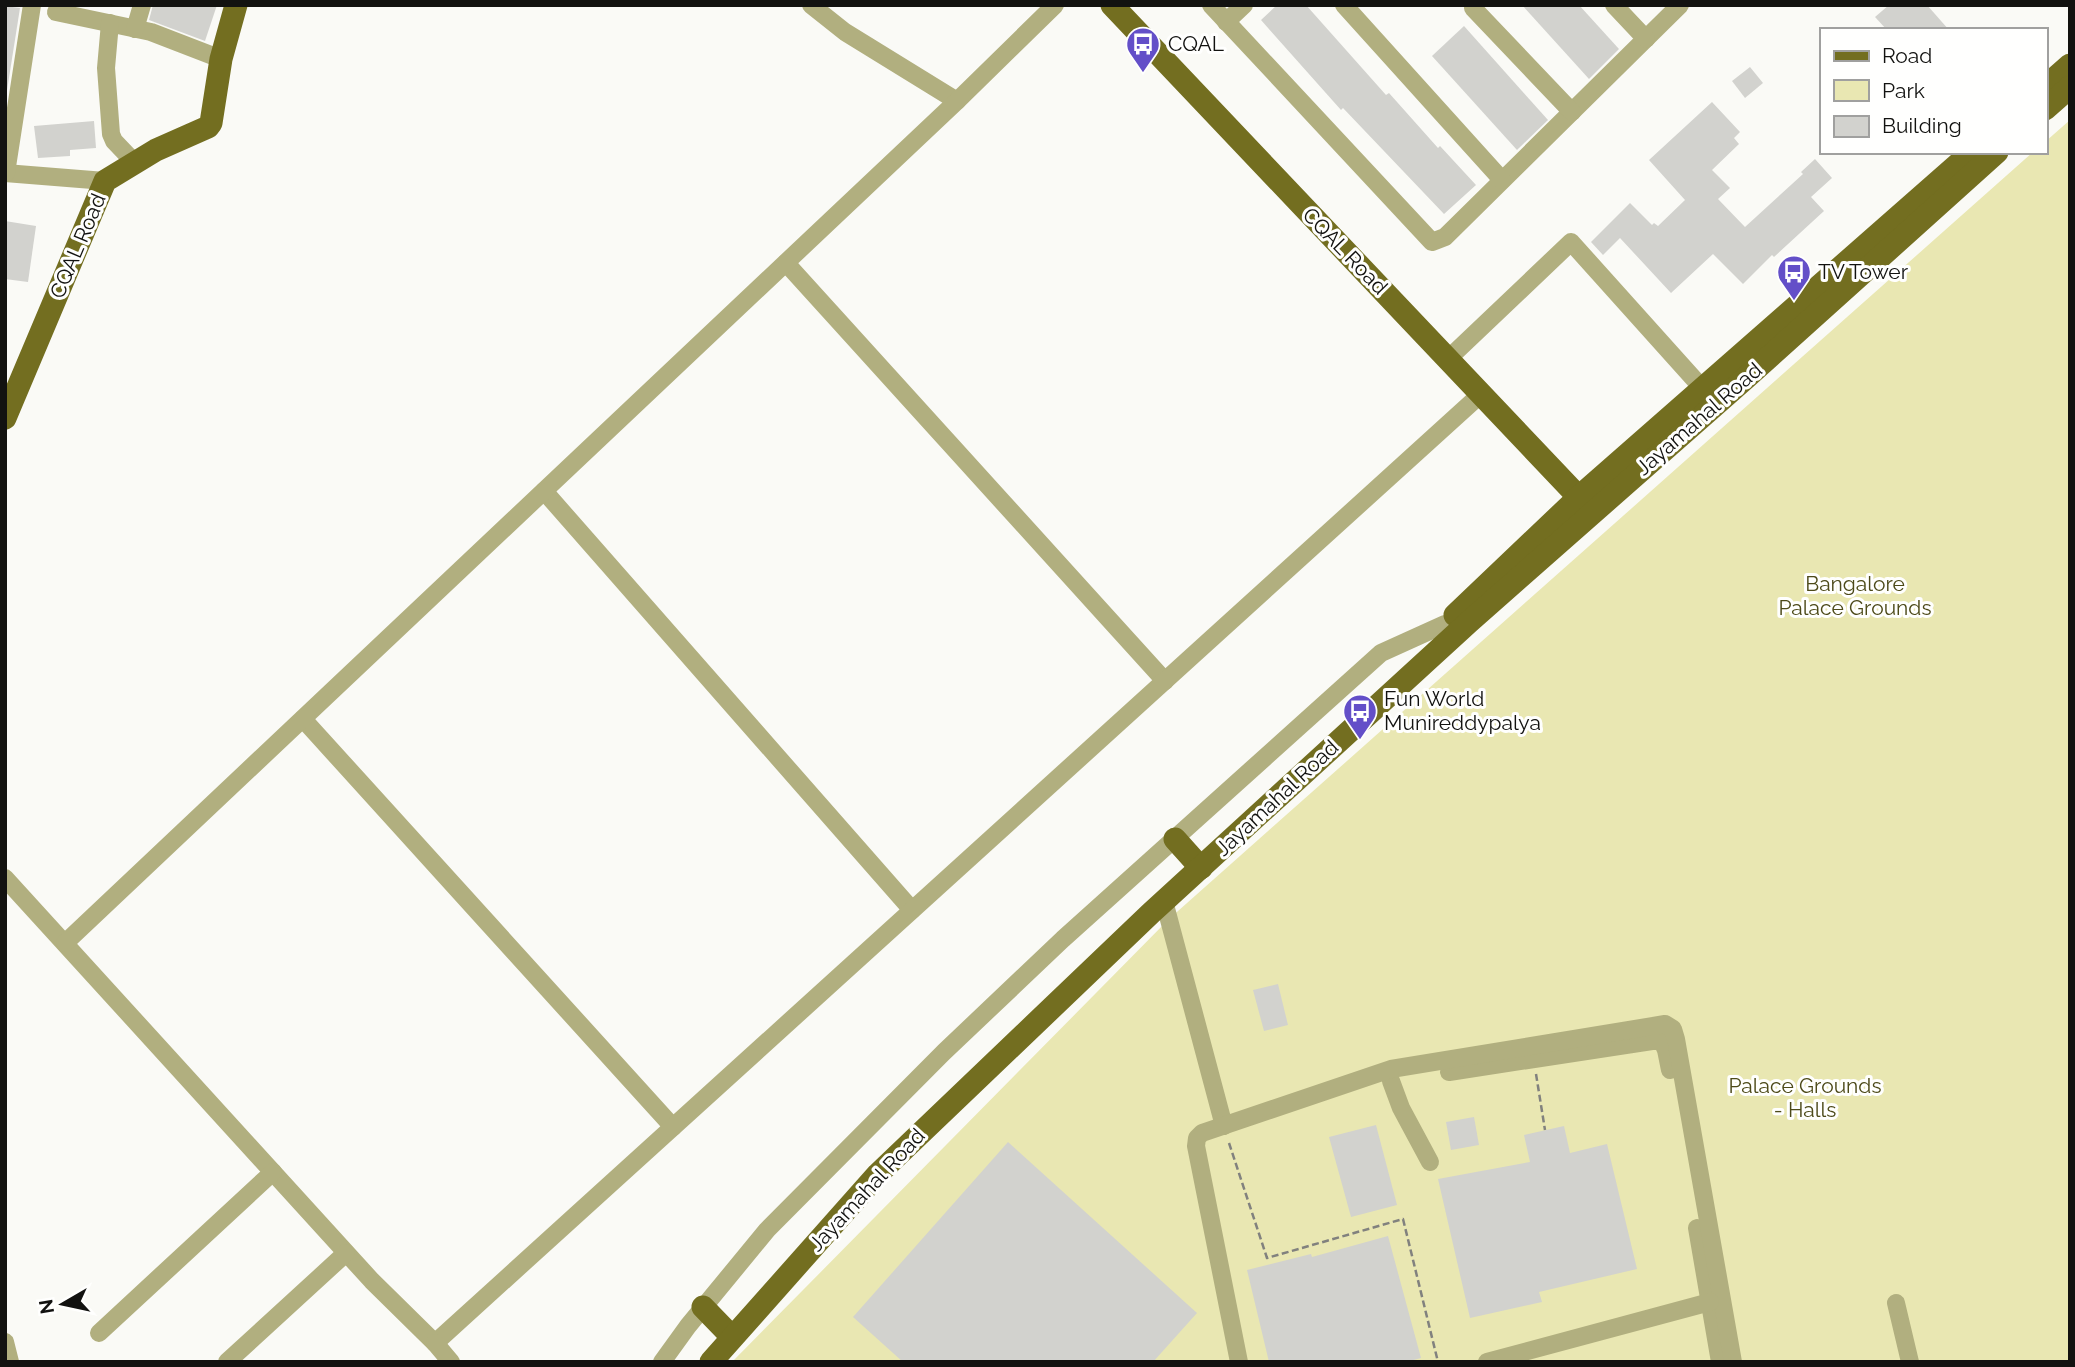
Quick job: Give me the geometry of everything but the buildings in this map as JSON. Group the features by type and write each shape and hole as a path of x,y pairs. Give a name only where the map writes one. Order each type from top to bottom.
{"main road":[{"name":"CQAL Road","path":"5,418 105,181 156,150 208,127 211,123 220,60 236,5"},
{"name":"CQAL Road","path":"1112,5 1586,505"},
{"path":"2047,86 2068,76"},
{"path":"2047,106 2068,76"},
{"name":"Jayamahal Road","path":"1196,862 1469,622 1703,389 1970,154"},
{"name":"Jayamahal Road","path":"694,1362 728,1333 878,1174 1196,862 1445,624 1995,154"},
{"path":"1175,839 1196,862"},
{"path":"703,1307 728,1333"},
{"name":"Jayamahal Road","path":"711,1362 728,1333"}],"street":[{"path":"135,29 142,5"},
{"path":"811,5 845,32 957,101"},
{"path":"65,943 957,101 1055,5"},
{"path":"1211,5 1432,242 1445,237 1680,5"},
{"path":"1226,22 1244,5"},
{"path":"1344,5 1502,180"},
{"path":"1614,5 1646,39"},
{"path":"29,6 6,173 105,181"},
{"path":"1472,8 1572,112"},
{"path":"58,10 151,32 220,60"},
{"path":"110,23 106,68 111,134 114,142 135,163"},
{"path":"1448,359 1571,242 1703,389"},
{"path":"786,263 1165,681"},
{"path":"435,1343 1481,394"},
{"path":"544,491 912,909"},
{"path":"662,1362 766,1230 944,1052 1063,939 1381,653 1445,624"},
{"path":"303,719 673,1127"},
{"path":"5,878 346,1253 435,1343 447,1360"},
{"path":"1152,906 1224,1126"},
{"path":"1239,1362 1196,1146 1196,1138 1202,1133 1391,1069 1533,1059 1665,1024 1673,1030 1676,1039 1733,1362"},
{"path":"1362,1079 1391,1080 1479,1061 1586,1044 1662,1041 1666,1050 1720,1362"},
{"path":"1391,1080 1401,1108 1430,1162"},
{"path":"99,1333 273,1172"},
{"path":"228,1362 346,1253"},
{"path":"1487,1362 1710,1301"},
{"path":"1896,1303 1910,1362"},
{"path":"5,1342 10,1362"}],"path":[{"path":"1533,1059 1545,1130"},
{"path":"1224,1126 1267,1258 1403,1219 1438,1362"}],"green space":[{"name":"Palace Grounds - Halls","path":"2070,120 2070,1362 732,1362 1169,919 2031,154 2047,154 2047,140"}],"place":[{"name":"CQAL","path":"1143,74"},
{"name":"TV Tower","path":"1794,302"},
{"name":"Fun World Munireddypalya","path":"1360,741"}],"park label":[{"name":"Bangalore Palace Grounds","path":"1855,596"}]}
